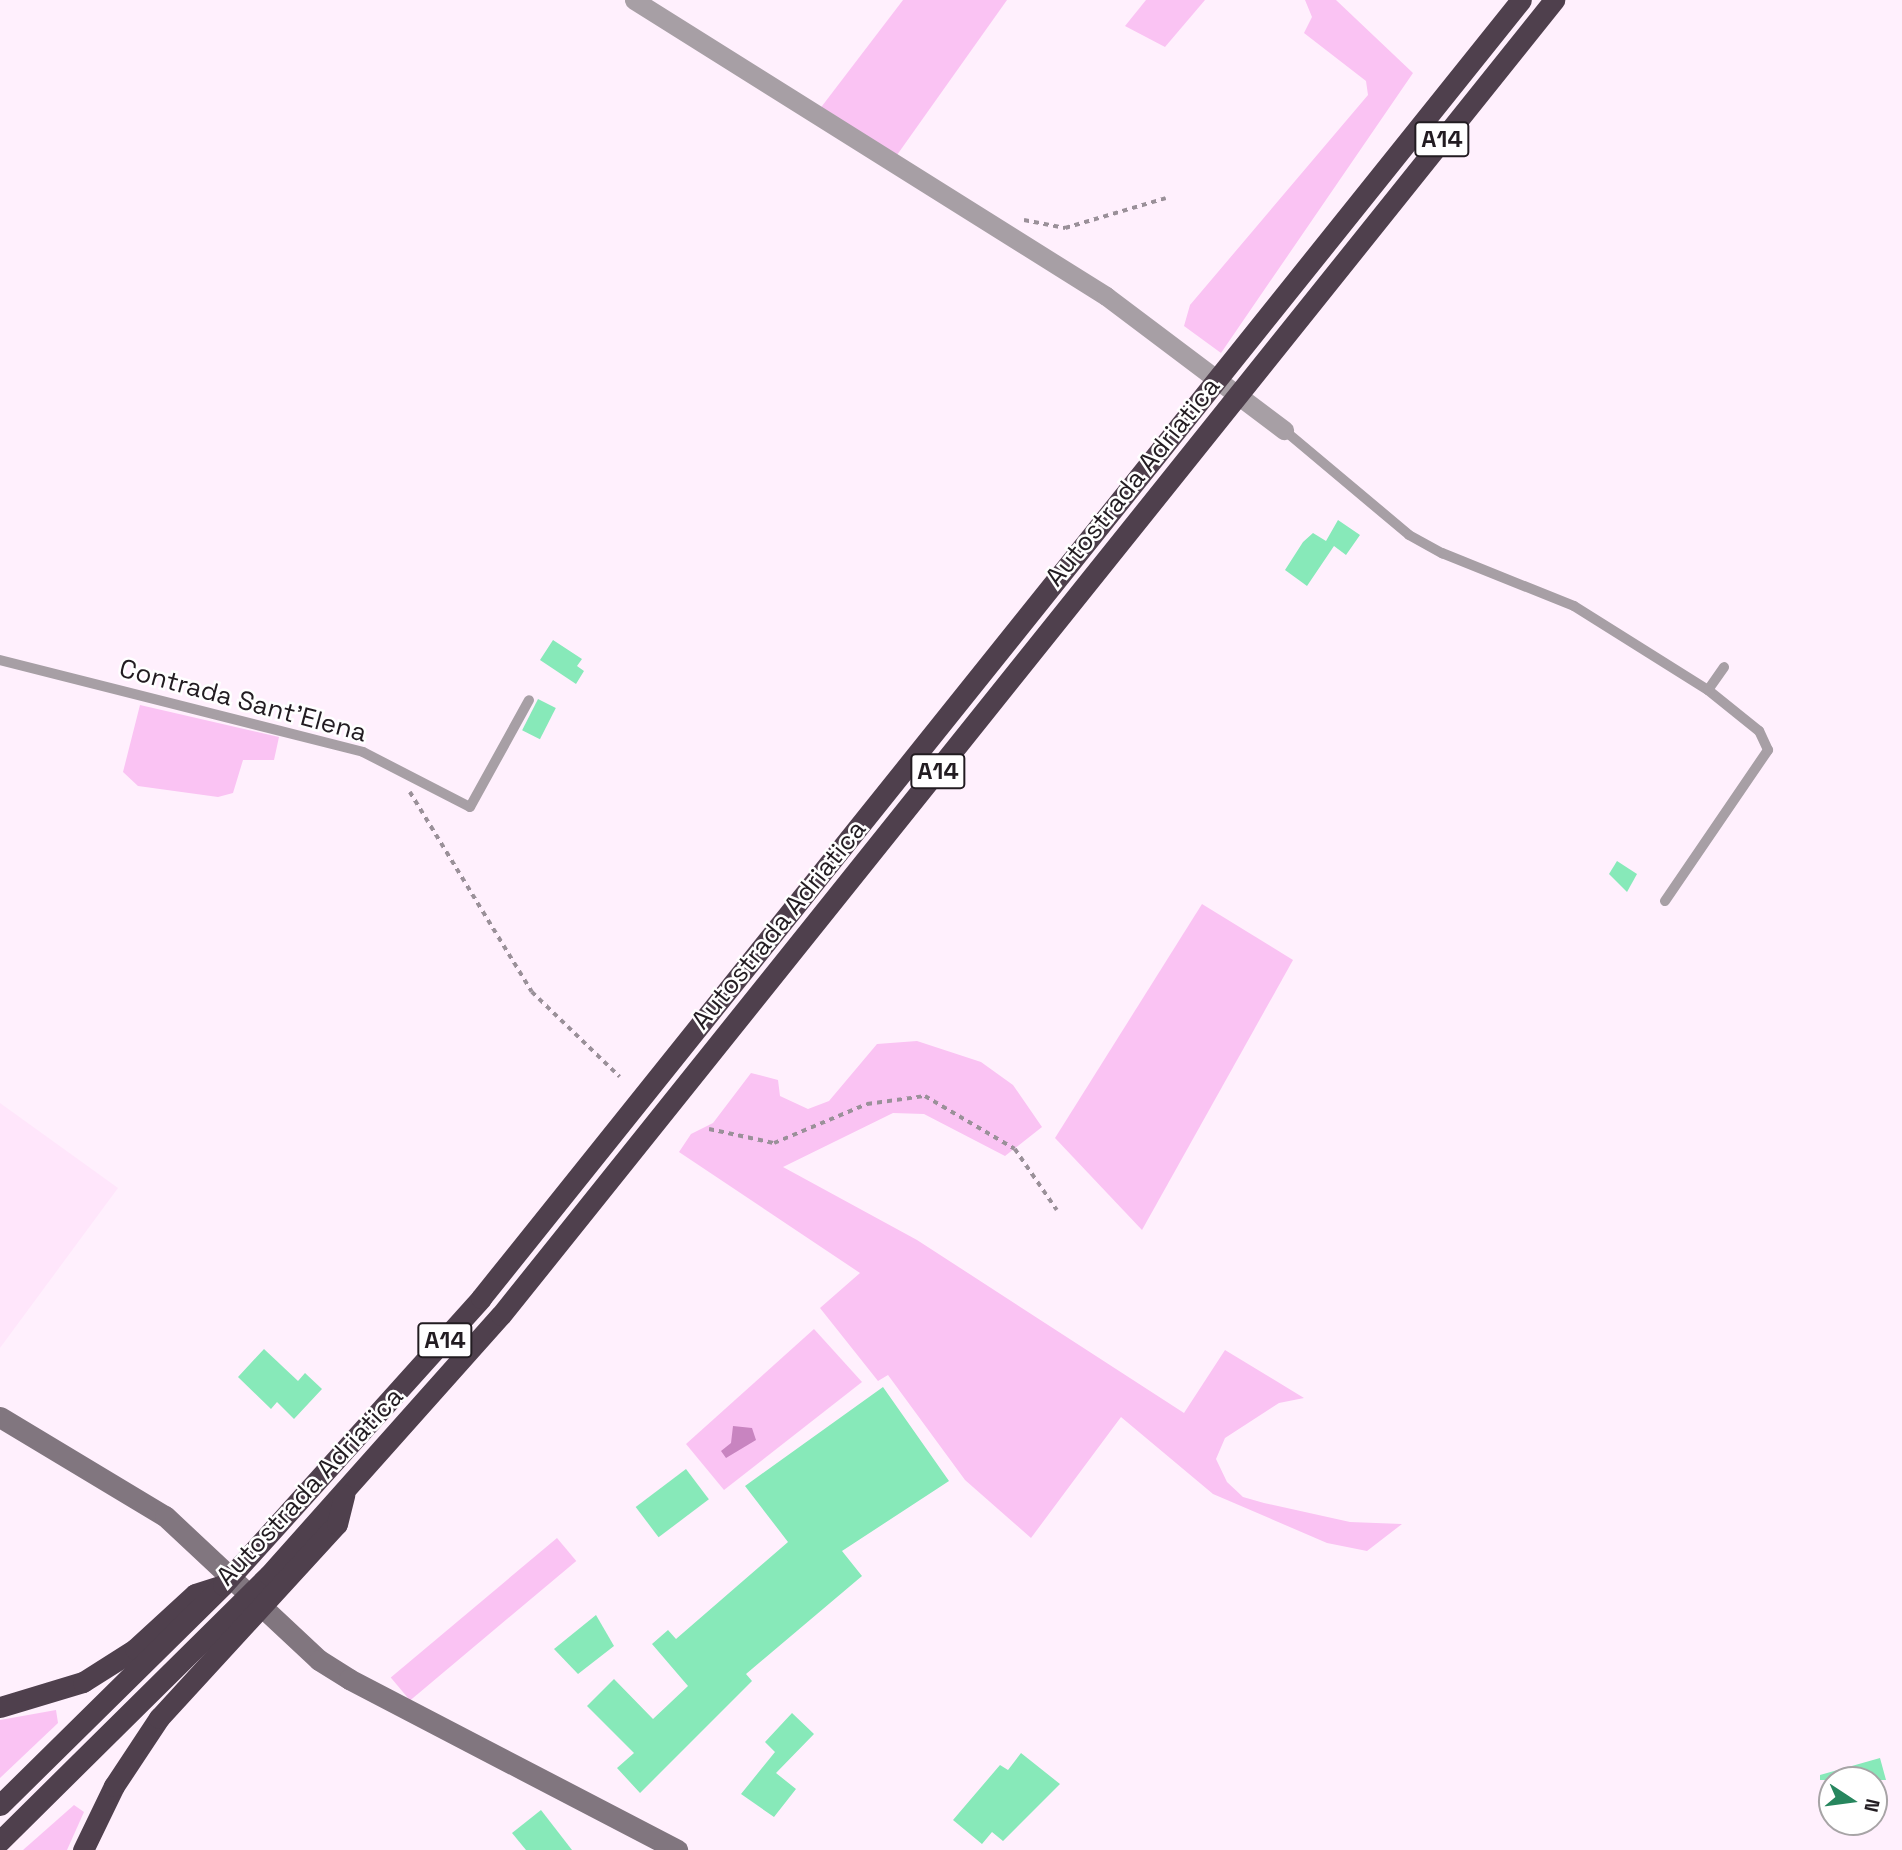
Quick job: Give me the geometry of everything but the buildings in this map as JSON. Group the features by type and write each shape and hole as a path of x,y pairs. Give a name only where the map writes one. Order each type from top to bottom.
{"highway":[{"name":"Autostrada Adriatica","path":"0,1805 223,1586 481,1298 1521,0"},
{"name":"Autostrada Adriatica","path":"0,1841 166,1682 345,1493 552,1253 1554,0"},
{"path":"83,1850 114,1786 159,1718 337,1524 345,1493"},
{"path":"0,1707 83,1682 135,1649 195,1594 223,1586"}],"main road":[{"path":"0,1417 191,1537 292,1634 349,1679 677,1850"}],"street":[{"path":"634,0 1175,343 1284,430"}],"lane":[{"path":"1284,430 1409,535 1574,606 1708,690 1759,731 1768,750 1665,901"},
{"name":"Contrada Sant'Elena","path":"0,660 363,752 470,807 528,700"},
{"path":"1708,690 1724,667"}],"path":[{"path":"1015,215 1065,228 1166,198"},
{"path":"397,769 532,992 620,1077"},
{"path":"709,1129 774,1143 867,1104 925,1096 1014,1149 1058,1210"}],"shaded area":[{"path":"903,0 1007,0 897,155 819,110"},
{"path":"1146,0 1205,0 1165,47 1125,26"},
{"path":"1305,0 1336,0 1413,73 1221,353 1184,326 1190,305 1368,95 1366,81 1304,33 1312,17"},
{"path":"140,705 279,737 274,760 243,760 233,793 218,797 138,786 123,772"},
{"path":"1202,904 1293,960 1142,1230 1055,1138"},
{"path":"917,1041 981,1062 1013,1085 1042,1127 1005,1156 924,1114 893,1113 783,1167 917,1240 1184,1413 1225,1350 1304,1398 1279,1403 1225,1438 1216,1459 1227,1482 1243,1497 1264,1503 1350,1522 1402,1524 1367,1551 1327,1543 1213,1494 1121,1417 1031,1538 965,1480 888,1375 878,1381 820,1308 860,1273 679,1152 691,1134 713,1123 751,1073 778,1080 780,1096 808,1109 829,1101 877,1044"},
{"path":"0,1103 118,1188 0,1348"},
{"path":"814,1329 862,1382 724,1490 686,1444"},
{"path":"733,1426 752,1428 756,1440 726,1458 721,1451 731,1443"},
{"path":"557,1538 576,1561 410,1700 391,1677"},
{"path":"56,1710 58,1723 0,1778 0,1720"},
{"path":"74,1805 84,1812 67,1850 23,1850"}]}
